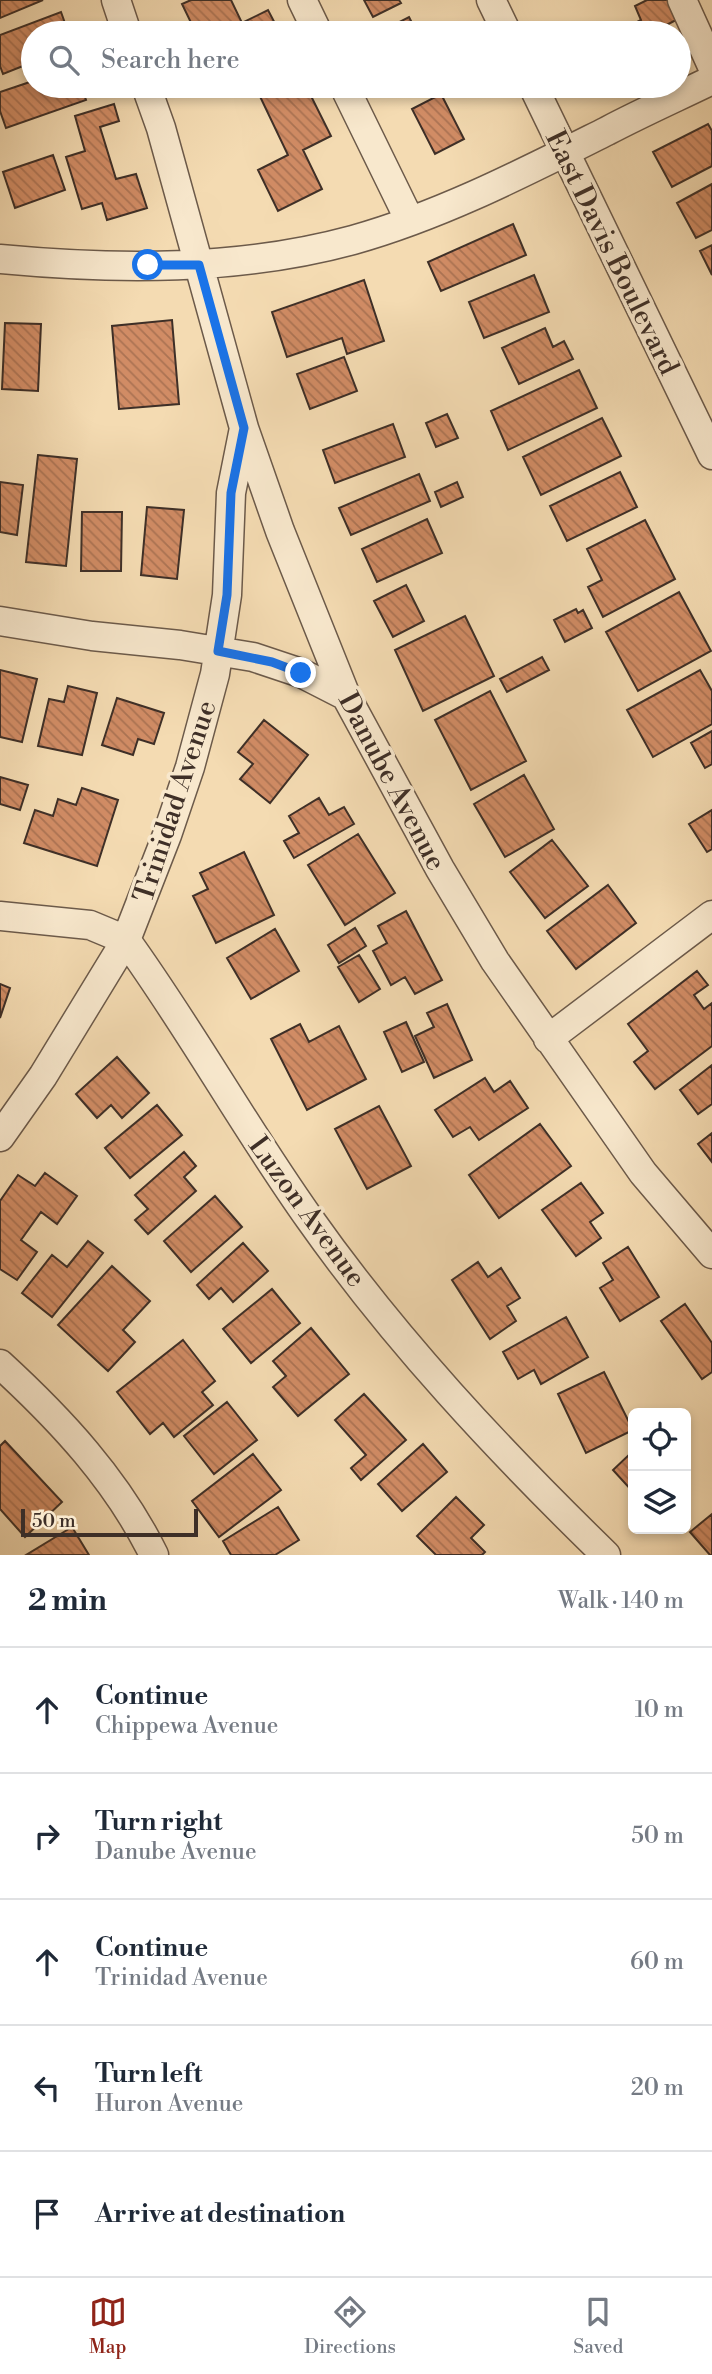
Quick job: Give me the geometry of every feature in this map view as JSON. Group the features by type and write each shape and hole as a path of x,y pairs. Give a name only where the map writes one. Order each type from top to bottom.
{"street":[{"path":"116,0 124,21"},
{"path":"302,0 312,21"},
{"path":"491,0 501,21"},
{"path":"682,0 712,66"},
{"path":"691,90 712,80"},
{"name":"Danube Avenue","path":"150,98 161,128 244,428 280,531 346,696 440,869 495,961 643,1173 712,1254"},
{"path":"350,98 410,222"},
{"name":"East Davis Boulevard","path":"539,98 712,455"},
{"path":"0,259 93,265 199,265 292,252 352,240 410,222 490,188 675,98"},
{"name":"Trinidad Avenue","path":"0,1137 43,1076 126,940 167,835 190,767 215,674 227,595 231,493 244,428"},
{"path":"0,621 92,636 218,651 272,662 301,673 346,696"},
{"path":"548,1039 712,915"},
{"path":"0,916 90,925 126,940"},
{"name":"Luzon Avenue","path":"126,940 310,1219 392,1325 472,1418 606,1555"},
{"path":"0,1364 71,1433 110,1480 154,1555"}],"building":[{"path":"0,0 43,0 0,18"},
{"path":"191,0 231,0 241,21 190,21 182,4"},
{"path":"364,0 399,0 401,3 373,17"},
{"path":"647,0 671,0 680,18 674,21 639,21 641,20 635,6"},
{"path":"268,10 274,21 246,21"},
{"path":"61,12 64,21 37,21"},
{"path":"21,27 21,67 3,74 0,66 0,35"},
{"path":"21,85 21,98 86,100 6,128 0,111 0,92"},
{"path":"261,98 312,98 331,136 303,150 322,189 278,211 258,170 288,155"},
{"path":"433,98 443,98 464,139 435,154 412,109"},
{"path":"114,104 119,121 100,127 116,179 136,174 147,208 107,220 102,203 82,209 66,157 85,151 75,116"},
{"path":"708,124 712,131 712,166 672,187 653,152"},
{"path":"53,155 65,190 15,208 3,172"},
{"path":"712,184 712,230 696,238 677,203"},
{"path":"513,224 526,255 441,291 428,262"},
{"path":"712,245 712,275 700,251"},
{"path":"534,275 549,312 484,338 469,302"},
{"path":"364,280 384,341 347,354 342,338 287,357 272,312"},
{"path":"172,320 179,404 119,409 112,326"},
{"path":"5,323 41,324 38,391 2,389"},
{"path":"545,328 553,347 564,341 573,359 519,384 502,348"},
{"path":"344,357 357,391 310,409 297,374"},
{"path":"579,370 597,408 508,450 491,411"},
{"path":"447,414 458,438 436,447 426,423"},
{"path":"602,418 621,456 541,495 523,457"},
{"path":"393,424 405,457 335,483 323,450"},
{"path":"38,455 77,459 66,566 26,562"},
{"path":"620,472 637,507 567,541 550,506"},
{"path":"419,474 430,501 351,535 339,508"},
{"path":"0,482 23,485 17,535 0,532"},
{"path":"457,482 463,497 441,507 435,492"},
{"path":"147,507 184,510 177,579 141,575"},
{"path":"82,512 122,512 121,571 81,571"},
{"path":"427,519 442,553 377,582 362,549"},
{"path":"645,520 675,579 603,617 588,587 602,580 587,549"},
{"path":"406,585 424,621 393,637 374,601"},
{"path":"679,592 711,651 638,691 606,632"},
{"path":"576,609 578,613 583,610 592,628 565,642 554,620"},
{"path":"465,616 494,676 423,711 395,650"},
{"path":"542,657 549,670 507,692 500,679"},
{"path":"0,670 37,679 22,742 0,737"},
{"path":"700,670 712,691 712,724 653,757 627,710"},
{"path":"68,686 97,693 82,755 38,746 49,699 64,702"},
{"path":"490,691 526,761 471,790 435,720"},
{"path":"117,698 164,713 154,744 138,739 133,755 102,745"},
{"path":"264,720 308,755 270,803 240,779 253,764 238,752"},
{"path":"712,731 712,764 705,768 691,743"},
{"path":"524,775 554,829 505,857 474,804"},
{"path":"0,777 28,785 20,810 0,804"},
{"path":"82,788 118,800 97,866 24,843 35,810 53,816 58,799 76,805"},
{"path":"319,798 329,815 344,807 354,824 294,858 284,841 299,833 289,816"},
{"path":"712,810 712,849 707,852 689,824"},
{"path":"358,834 395,893 345,925 308,865"},
{"path":"552,840 588,886 545,918 510,872"},
{"path":"244,852 274,915 216,943 193,896 208,889 200,873"},
{"path":"608,885 636,923 576,969 547,931"},
{"path":"406,911 442,980 415,994 405,977 391,985 373,951 387,943 378,926"},
{"path":"355,928 366,946 339,963 328,945"},
{"path":"275,929 299,971 251,999 227,958"},
{"path":"359,955 380,989 359,1002 338,967"},
{"path":"697,971 708,985 694,995 704,1009 712,1003 712,1046 655,1089 634,1062 648,1051 628,1024"},
{"path":"0,984 10,988 0,1018"},
{"path":"447,1004 472,1060 434,1078 415,1036 434,1027 427,1013"},
{"path":"406,1022 424,1062 402,1072 384,1032"},
{"path":"300,1024 309,1042 339,1026 366,1079 307,1110 271,1039"},
{"path":"117,1057 149,1093 122,1118 111,1105 97,1118 76,1094"},
{"path":"712,1065 712,1104 698,1114 680,1090"},
{"path":"485,1078 494,1092 510,1081 528,1108 479,1140 470,1127 453,1137 435,1110"},
{"path":"157,1105 182,1135 130,1178 105,1148"},
{"path":"379,1106 411,1166 367,1189 335,1129"},
{"path":"540,1124 571,1166 499,1218 469,1175"},
{"path":"712,1133 712,1162 698,1144"},
{"path":"184,1152 196,1166 184,1177 196,1191 148,1234 135,1220 148,1209 135,1195"},
{"path":"45,1173 77,1196 57,1224 41,1212 21,1240 37,1252 17,1280 0,1269 0,1201 18,1175 35,1186"},
{"path":"581,1183 603,1213 590,1222 601,1238 576,1256 542,1210"},
{"path":"215,1196 242,1227 191,1272 164,1241"},
{"path":"88,1241 103,1253 52,1317 22,1293 52,1255 67,1267"},
{"path":"243,1243 268,1271 233,1302 221,1288 209,1299 197,1285"},
{"path":"628,1247 659,1297 620,1321 600,1288 613,1280 603,1263"},
{"path":"478,1262 488,1277 501,1268 520,1298 507,1306 516,1321 490,1339 452,1280"},
{"path":"112,1266 150,1301 123,1330 135,1342 108,1371 58,1325"},
{"path":"272,1289 300,1323 251,1363 223,1329"},
{"path":"685,1304 712,1343 712,1372 702,1379 661,1321"},
{"path":"566,1317 588,1357 541,1384 534,1370 518,1379 503,1352"},
{"path":"311,1328 349,1374 298,1416 273,1387 286,1376 273,1361"},
{"path":"183,1340 215,1381 202,1392 213,1405 174,1437 163,1423 150,1434 117,1392"},
{"path":"604,1372 628,1420 628,1432 586,1453 558,1394"},
{"path":"364,1394 406,1440 361,1480 351,1468 366,1455 335,1420"},
{"path":"227,1402 257,1440 214,1474 184,1436"},
{"path":"5,1441 62,1502 25,1537 0,1509 0,1446"},
{"path":"423,1444 447,1472 402,1511 378,1484"},
{"path":"253,1454 281,1490 219,1537 192,1501"},
{"path":"628,1456 628,1486 613,1470"},
{"path":"456,1497 484,1525 471,1538 485,1552 482,1555 436,1555 417,1536"},
{"path":"278,1507 299,1540 275,1555 231,1555 223,1541"},
{"path":"712,1514 712,1555 710,1555 691,1531"},
{"path":"72,1527 89,1555 26,1555"}],"route":[{"path":"148,265 199,265 244,428 231,493 227,595 218,651 272,662 301,673"}]}
